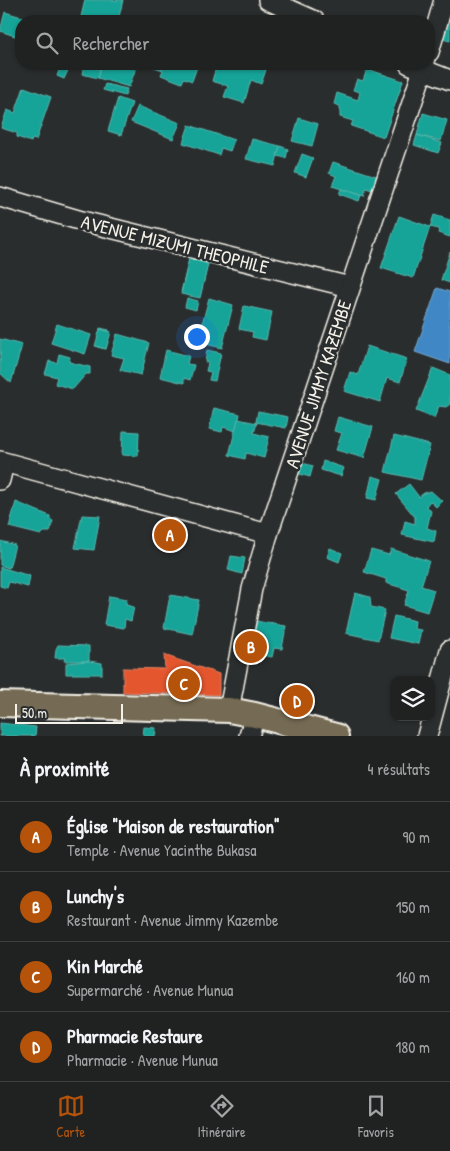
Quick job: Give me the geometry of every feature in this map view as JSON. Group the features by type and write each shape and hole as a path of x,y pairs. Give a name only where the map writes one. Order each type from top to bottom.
{"main road":[{"path":"0,704 229,710 252,725 336,736"}],"street":[{"path":"268,0 302,15"},
{"path":"435,31 444,0"},
{"name":"AVENUE JIMMY KAZEMBE","path":"229,710 252,590 268,534 350,287 418,70"},
{"path":"428,70 450,80"},
{"name":"AVENUE MIZUMI THEOPHILE","path":"0,197 82,221 350,287"},
{"path":"1,468 268,534"},
{"path":"426,736 450,650"}],"building: Commerces":[{"path":"164,655 219,674 219,695 123,692 123,668 165,669"}],"building: Écoles":[{"path":"437,288 450,292 450,318 448,324 450,324 450,364 415,352"}],"building: Public":[{"path":"85,0 123,0 119,15 81,15"},
{"path":"450,7 450,41 442,39"},
{"path":"5,12 15,15 15,36 0,31"},
{"path":"59,70 68,70 64,79 57,76"},
{"path":"83,70 100,70 98,78 82,74"},
{"path":"100,70 135,70 129,87 98,78"},
{"path":"163,70 196,70 192,81 184,78 182,83 161,75"},
{"path":"215,70 266,70 261,84 251,80 244,103 224,97 228,86 212,81"},
{"path":"367,70 370,70 403,81 384,137 351,126 353,121 340,117 340,106 334,104 337,93 358,100 360,92 353,90 357,79 363,81"},
{"path":"105,84 127,89 125,96 103,90"},
{"path":"24,87 51,97 36,140 32,139 31,142 17,137 17,133 1,128 7,110 15,113"},
{"path":"118,98 132,103 121,135 108,131"},
{"path":"138,106 180,123 173,139 131,122"},
{"path":"423,113 447,120 441,141 417,135"},
{"path":"299,118 318,124 312,146 292,141"},
{"path":"189,125 234,140 230,151 221,148 219,155 183,143"},
{"path":"417,135 442,143 438,153 414,145"},
{"path":"252,139 280,146 275,166 246,159"},
{"path":"280,146 288,149 286,158 277,156"},
{"path":"302,154 313,158 306,177 295,173"},
{"path":"333,162 379,177 375,191 366,188 364,196 332,186 336,176 329,173"},
{"path":"341,189 361,195 359,201 339,194"},
{"path":"434,215 450,220 450,237 438,233 439,229 430,227"},
{"path":"399,216 430,227 413,278 381,268"},
{"path":"450,252 450,283 441,280"},
{"path":"189,259 208,263 200,296 181,292"},
{"path":"189,259 208,264 200,298 181,294"},
{"path":"187,298 198,301 196,310 185,307"},
{"path":"209,298 233,305 222,348 197,342"},
{"path":"244,306 272,312 266,340 252,337 253,332 239,329"},
{"path":"57,324 91,335 85,354 51,343"},
{"path":"100,328 109,330 106,349 97,347"},
{"path":"100,329 111,332 106,349 95,346"},
{"path":"117,334 149,343 141,375 120,370 124,358 111,355"},
{"path":"0,339 22,345 11,383 0,373"},
{"path":"367,346 407,359 400,382 387,378 380,402 344,391 350,372 358,375"},
{"path":"166,350 189,356 187,364 194,365 190,380 184,378 184,383 160,377"},
{"path":"207,350 221,353 215,381 209,380 211,372 206,371 208,363 205,362"},
{"path":"59,354 70,357 69,362 90,367 90,374 86,374 73,389 55,384 57,377 45,374 49,361 57,363"},
{"path":"433,368 450,375 450,404 446,407 439,406 434,418 416,411"},
{"path":"214,408 240,414 236,431 223,427 222,432 209,429"},
{"path":"258,411 288,417 286,428 256,422"},
{"path":"338,417 373,427 364,458 336,450 342,433 334,431"},
{"path":"238,419 257,423 254,433 269,437 264,458 246,453 245,459 229,455"},
{"path":"123,431 139,432 138,456 122,455"},
{"path":"394,436 430,445 421,480 385,472"},
{"path":"323,461 344,468 341,476 321,470"},
{"path":"299,462 313,466 310,477 296,473"},
{"path":"372,476 382,479 376,500 367,498"},
{"path":"409,484 419,497 431,491 442,501 436,507 430,501 426,506 431,511 427,528 436,531 434,542 402,535 405,521 415,524 415,517 396,494"},
{"path":"16,502 50,516 50,519 53,521 50,532 44,532 41,535 9,527"},
{"path":"82,515 100,516 94,550 75,548"},
{"path":"0,541 15,545 9,568 0,565"},
{"path":"330,548 342,553 339,562 327,557"},
{"path":"391,549 429,561 421,586 434,590 427,612 404,605 409,590 386,583 386,579 364,572 371,550 389,555"},
{"path":"231,556 245,558 242,574 228,570"},
{"path":"0,567 30,576 28,587 9,582 7,588 0,586"},
{"path":"355,593 370,597 371,607 385,610 378,640 346,633"},
{"path":"170,595 199,600 192,634 164,628"},
{"path":"109,596 127,599 126,605 134,607 131,621 125,619 124,628 104,625"},
{"path":"394,616 415,621 414,629 421,630 418,644 389,638"},
{"path":"255,621 286,626 282,649 274,648 272,657 250,653"},
{"path":"58,645 89,646 89,661 64,661 65,658 55,658"},
{"path":"89,661 102,663 102,674 66,674 66,663"},
{"path":"0,723 36,727 35,736 0,736"},
{"path":"144,727 156,728 155,736 143,736"}],"place":[{"name":"Église \"Maison de restauration\"","path":"170,535"},
{"name":"Lunchy's","path":"251,647"},
{"name":"Kin Marché","path":"184,684"},
{"name":"Pharmacie Restaure","path":"297,701"}]}
